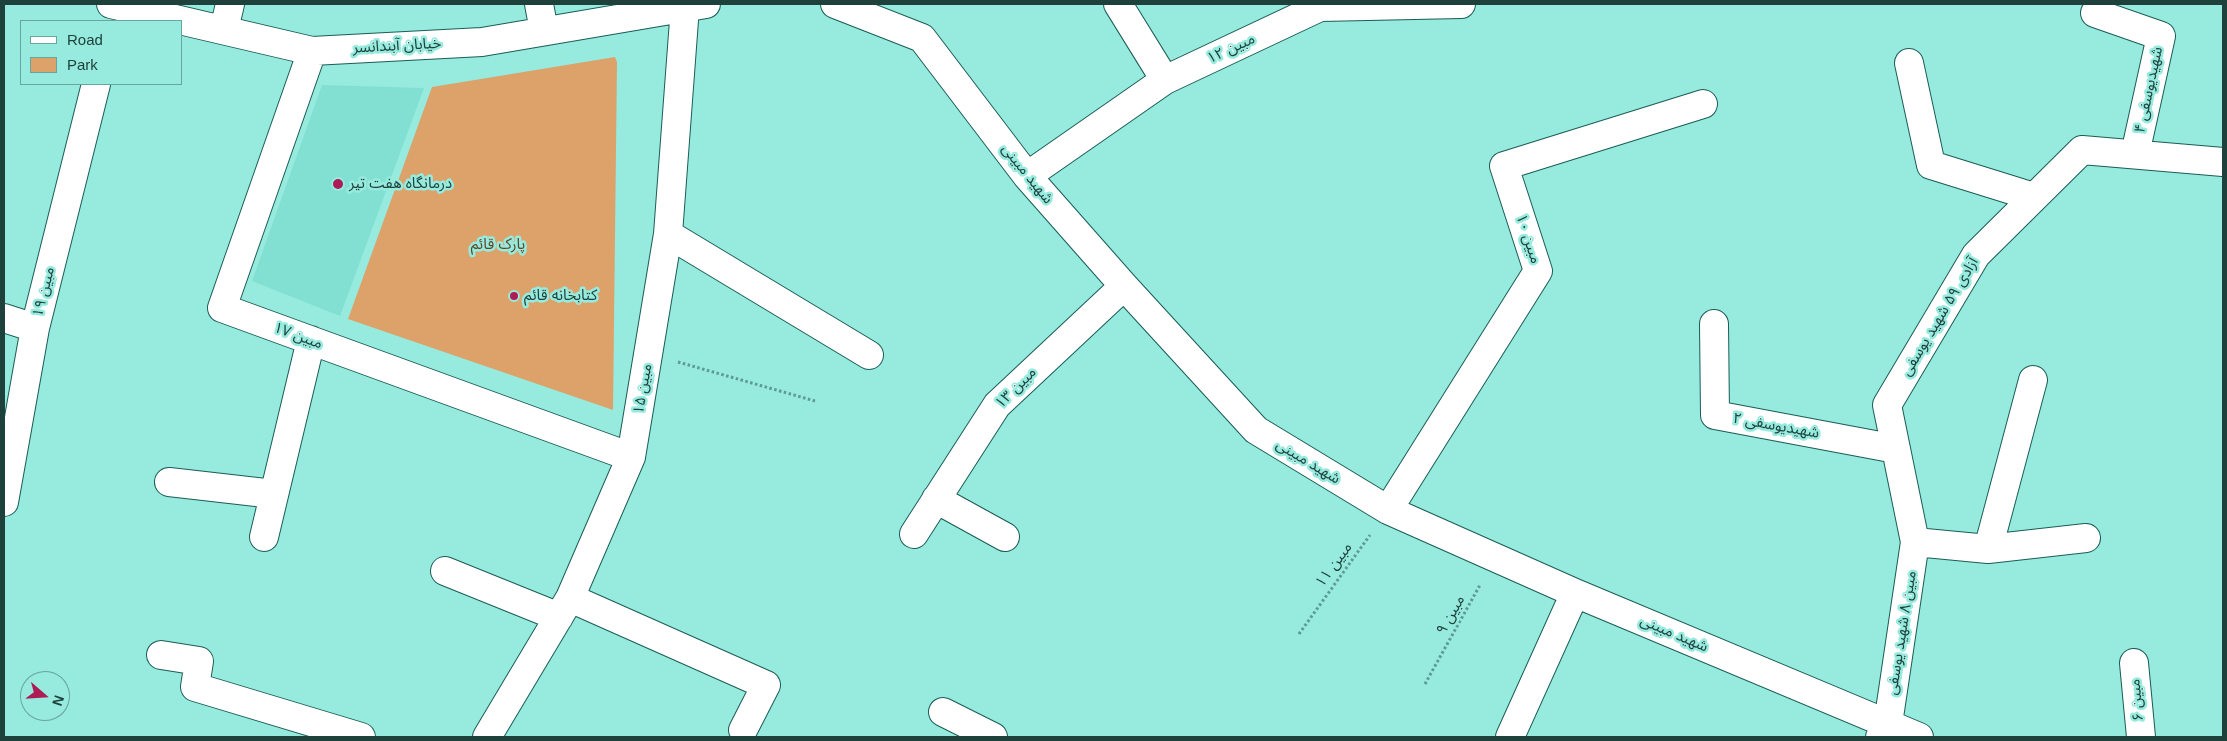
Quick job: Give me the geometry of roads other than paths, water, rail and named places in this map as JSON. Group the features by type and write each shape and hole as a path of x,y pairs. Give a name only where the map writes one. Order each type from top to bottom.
{"street":[{"path":"224,30 230,4"},
{"path":"539,4 544,31"},
{"name":"شهید مبینی","path":"835,4 863,9 922,38 1027,176 1124,286 1256,430 1388,510 1495,556 1884,731 1919,737"},
{"path":"1118,4 1165,80"},
{"name":"مبین ۱۲","path":"1027,176 1165,80 1320,7 1461,4"},
{"name":"خیابان آبندانسر","path":"182,22 224,30 312,51 482,42 696,6"},
{"name":"مبین ۱۵","path":"487,737 564,608 631,457 668,234 696,6"},
{"name":"خیابان آبندانسر","path":"113,10 168,20"},
{"name":"شهیدیوسفی ۴","path":"2095,13 2161,36 2134,154"},
{"name":"مبین ۱۷","path":"312,51 222,308 631,457"},
{"path":"1909,62 1931,164 2034,197"},
{"name":"مبین ۱۹","path":"4,502 35,328 96,85"},
{"name":"مبین ۱۰","path":"1388,510 1538,271 1504,166 1703,104"},
{"name":"آزادی ۵۹ شهید یوسفی","path":"1916,542 1888,404 1976,254 2082,150 2223,162"},
{"path":"668,234 869,355"},
{"name":"مبین ۱۳","path":"914,534 997,405 1124,286"},
{"path":"4,318 35,328"},
{"name":"شهیدیوسفی ۲","path":"1714,324 1715,415 1896,449"},
{"path":"264,537 311,340"},
{"path":"1988,549 2032,380"},
{"path":"169,482 274,494"},
{"path":"936,499 1005,537"},
{"path":"1916,542 1988,549 2086,538"},
{"name":"مبین ۸ شهید یوسفی","path":"1884,731 1916,542"},
{"path":"445,571 564,608 766,685 743,730"},
{"path":"1510,737 1575,593"},
{"path":"161,655 199,661 195,687 361,737"},
{"name":"مبین ۶","path":"2134,663 2141,737"},
{"path":"943,712 992,737"}],"place":[{"name":"درمانگاه هفت تیر","path":"338,184"},
{"name":"کتابخانه قائم","path":"514,296"}],"park label":[{"name":"پارک قائم","path":"498,245"}]}
